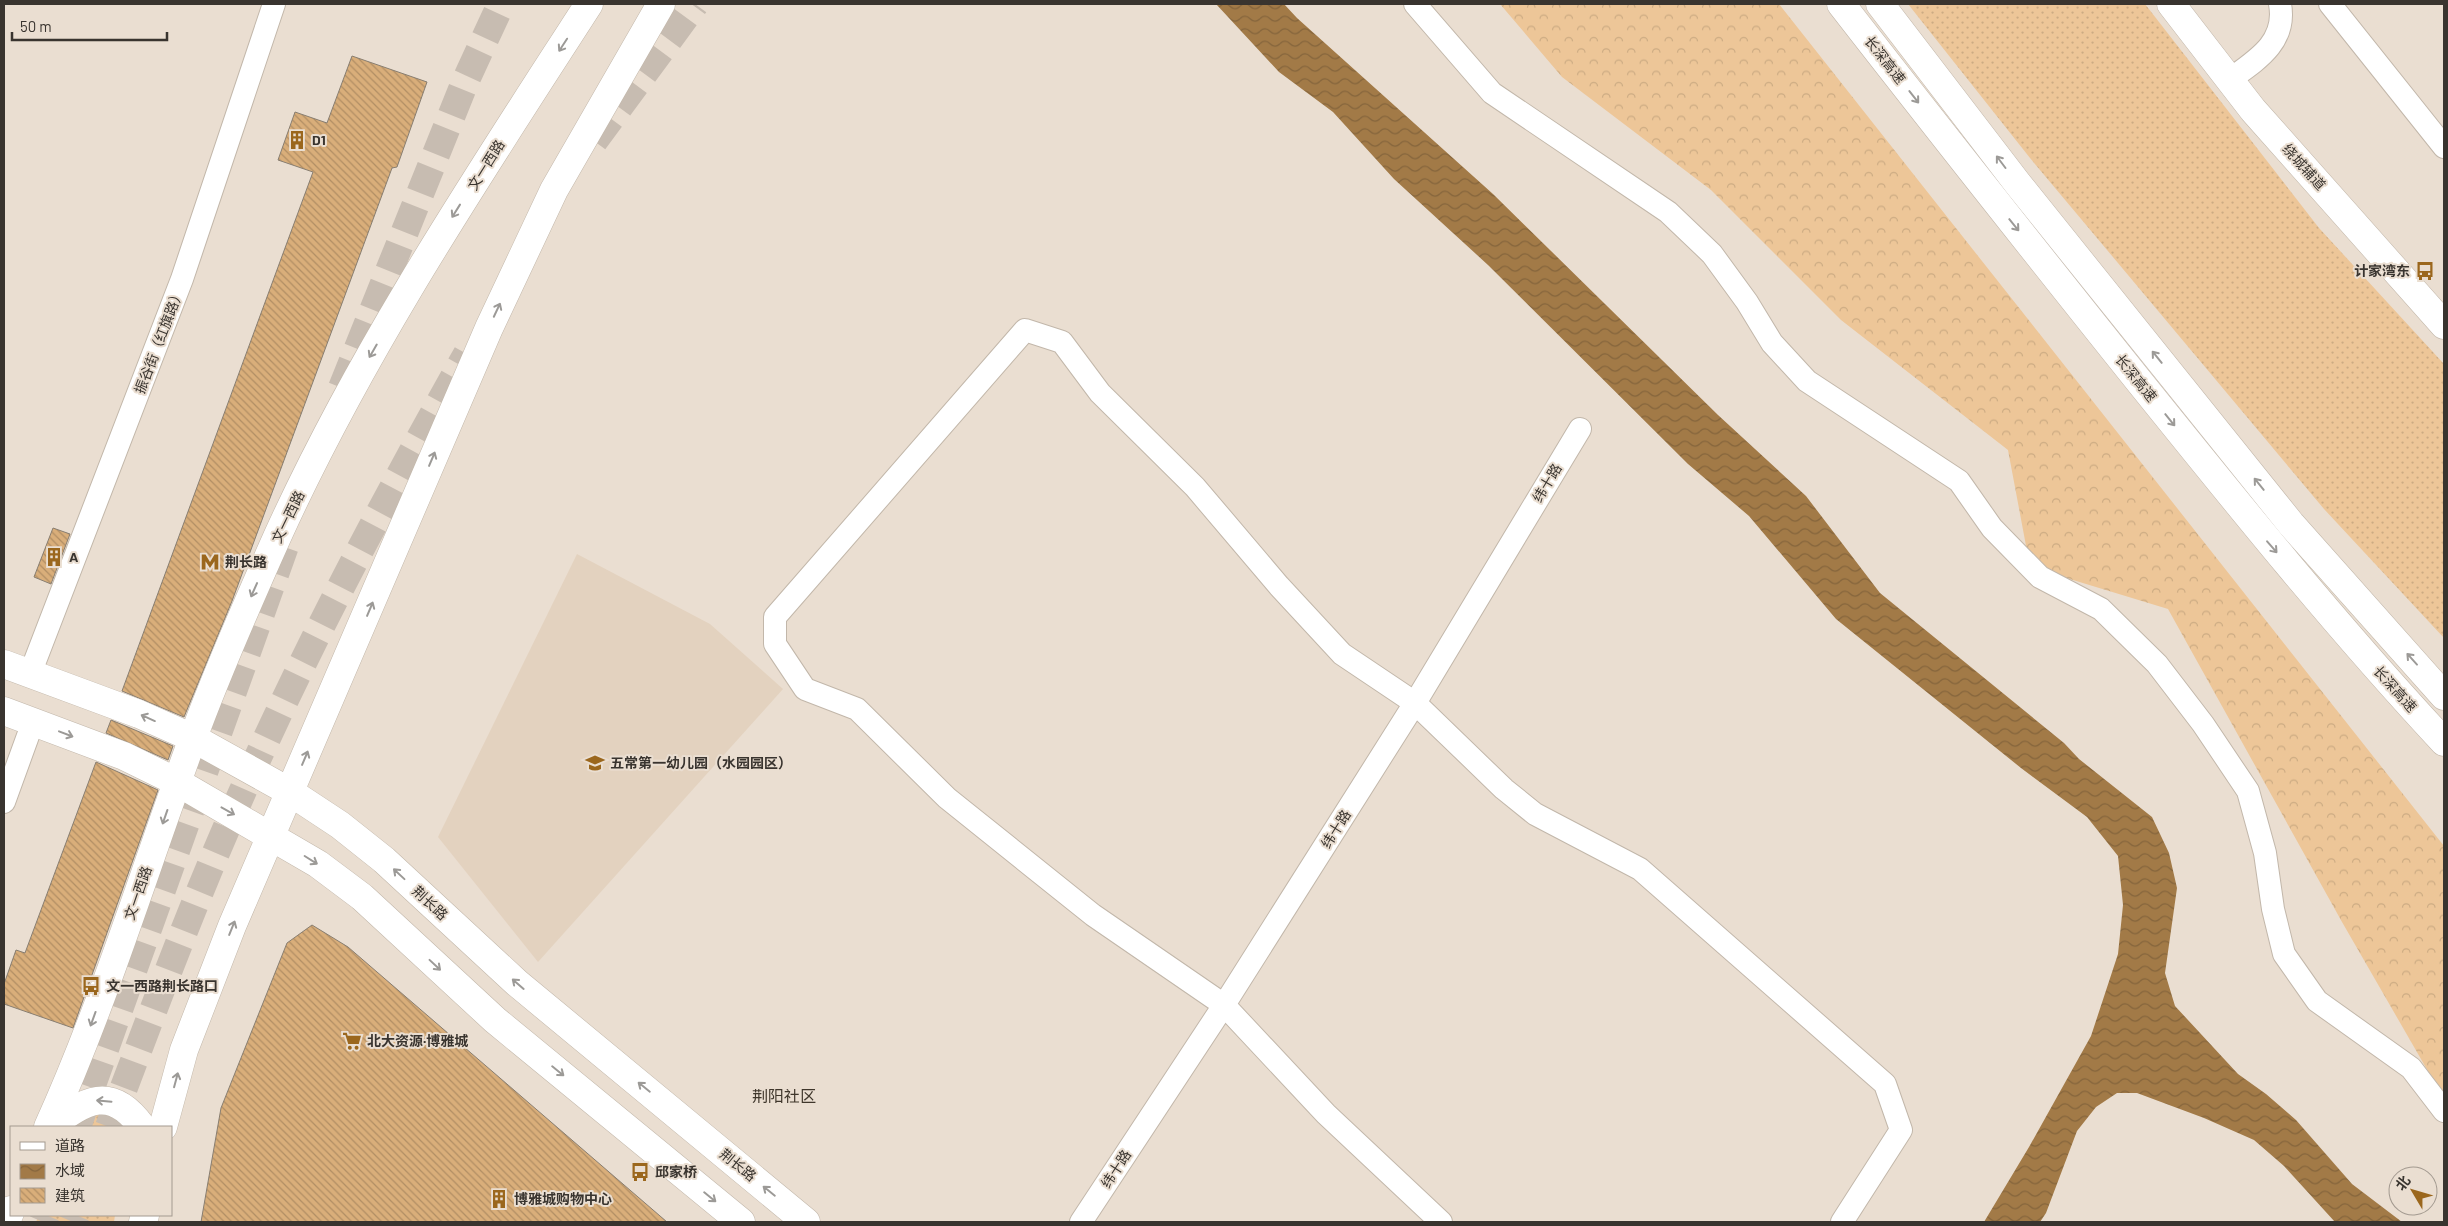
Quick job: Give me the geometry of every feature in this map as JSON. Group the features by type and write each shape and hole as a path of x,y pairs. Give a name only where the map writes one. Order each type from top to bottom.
{"main road":[{"name":"文一西路","path":"49,1126 78,1061 217,675 279,532 358,376 434,246 589,4"},
{"path":"163,1126 184,1050 270,834 290,792 493,319 554,190 661,4"},
{"name":"长深高速","path":"1841,4 2265,539 2387,680 2444,742"},
{"path":"1880,4 2018,184 2291,524 2444,696"},
{"name":"绕城辅道","path":"2172,4 2265,124 2444,325"},
{"name":"荆长路","path":"4,664 139,714 193,738 290,792 340,825 384,860 517,983 806,1222"},
{"path":"2387,680 2444,754"},
{"path":"4,711 124,756 177,782 270,834 318,864 362,897 495,1020 741,1222"},
{"path":"50,1126 72,1109 91,1101 105,1099 118,1103 133,1115 141,1126"}],"street":[{"name":"振谷街（红旗路）","path":"30,674 182,279 274,4"},
{"path":"1415,4 1492,93 1668,212 1712,254 1747,302 1772,343 1808,382 1959,481 1992,528 2040,577 2101,609 2157,664 2204,724 2248,792 2265,853 2273,909 2284,954 2317,1001 2411,1068 2444,1111"},
{"path":"2230,80 2260,58 2274,42 2282,18 2280,4"},
{"path":"2330,4 2444,147"},
{"path":"1441,1222 1326,1114 1224,1005 1094,915 955,804 857,709 805,689 775,644 775,617 1025,330 1062,342 1100,393 1195,487 1280,586 1342,654 1415,703 1504,789 1535,814 1640,869 1885,1084 1901,1130 1842,1222"},
{"name":"纬十路","path":"1082,1222 1224,1005 1415,703 1580,429"},
{"path":"4,802 33,722"}],"shaded area":[{"name":"五常第一幼儿园（水园园区）","path":"577,554 710,624 783,689 538,962 438,837"}],"green space":[{"path":"1500,4 1779,4 2444,846 2444,1099 2342,922 2168,609 2030,567 2008,450 1841,320 1711,190 1562,77"},
{"path":"1908,4 2145,4 2319,228 2444,364 2444,638 2324,509 2030,158"},
{"path":"106,1108 129,1126 76,1126 85,1112"},
{"path":"39,1216 115,1216 114,1222 36,1222"}],"water":[{"path":"1216,4 1284,4 1297,18 1493,194 1718,415 1806,496 1880,593 2064,743 2079,759 2152,817 2169,853 2177,888 2165,973 2175,1006 2238,1074 2266,1094 2296,1120 2352,1184 2388,1211 2388,1216 2394,1216 2402,1222 2335,1222 2284,1166 2254,1140 2204,1118 2137,1093 2117,1093 2096,1107 2077,1131 2046,1213 2040,1222 1984,1222 2029,1147 2091,1036 2118,954 2123,905 2118,856 2087,817 2021,768 1836,619 1749,516 1688,464 1488,265 1394,179 1333,112 1279,72"}],"building":[{"name":"荆长路","path":"352,56 427,82 397,167 392,168 232,601 184,717 122,691 313,172 278,160 295,112 327,123"},
{"name":"A","path":"53,528 70,534 51,584 34,577"},
{"path":"111,720 173,746 168,760 106,733"},
{"path":"96,762 158,790 73,1028 4,1004 4,984 16,950 25,953"},
{"name":"北大资源·博雅城","path":"312,925 348,947 667,1222 201,1222 221,1108 287,943"}],"tunnel":[{"path":"342,388 465,82 501,4"},
{"path":"594,141 695,4"},
{"path":"109,1126 203,884 263,746 346,576 467,354"},
{"path":"77,1126 285,546"},
{"path":"43,1222 46,1216"},
{"path":"73,1222 76,1216"}],"place":[{"name":"D1","path":"297,140"},
{"name":"计家湾东","path":"2425,271"},
{"name":"A","path":"54,557"},
{"name":"荆长路","path":"210,562"},
{"name":"五常第一幼儿园（水园园区）","path":"595,763"},
{"name":"文一西路荆长路口","path":"91,986"},
{"name":"北大资源·博雅城","path":"352,1041"},
{"name":"邱家桥","path":"640,1172"},
{"name":"博雅城购物中心","path":"499,1199"}],"district":[{"name":"荆阳社区","path":"784,1096"}]}
